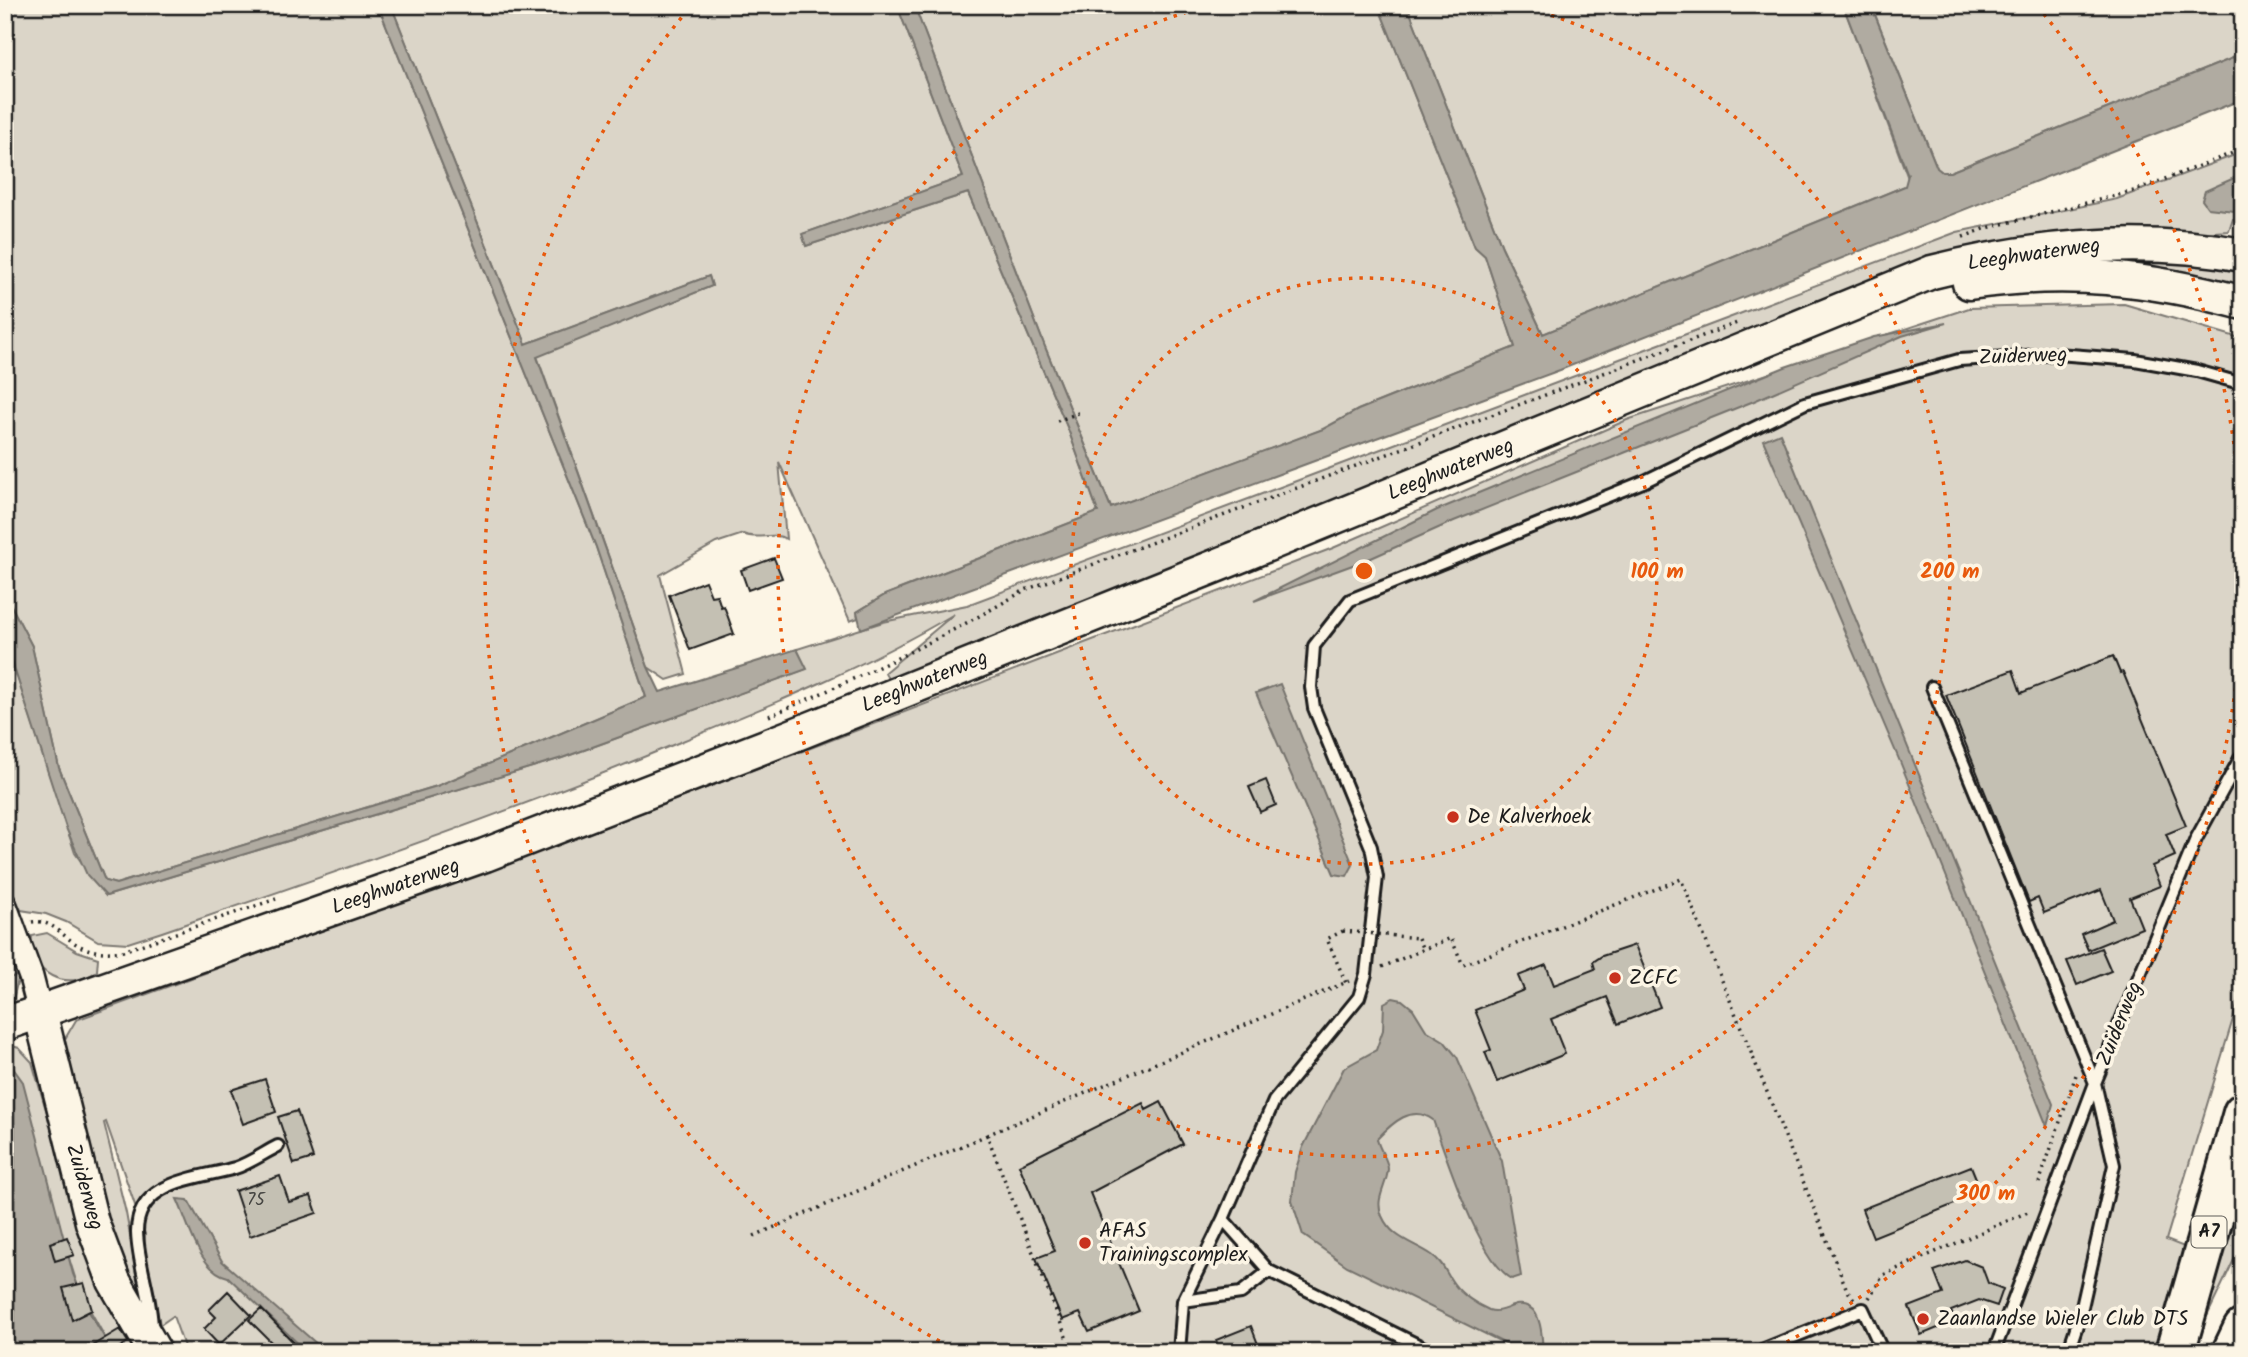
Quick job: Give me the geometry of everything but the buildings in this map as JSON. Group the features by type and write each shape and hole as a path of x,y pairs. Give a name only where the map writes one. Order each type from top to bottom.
{"highway":[{"name":"A7","path":"2175,1352 2243,1112"},
{"path":"2232,1352 2243,1329"}],"main road":[{"name":"Leeghwaterweg","path":"5,1024 536,835 1243,555 1835,314 1884,289 1932,272 1978,261 2094,244 2231,247"},
{"name":"Leeghwaterweg","path":"1835,314 1960,284 2051,274 2138,279 2243,303"},
{"name":"Zuiderweg","path":"40,1012 92,1222 114,1282 154,1348"}],"street":[{"path":"9,916 40,1012"}],"lane":[{"name":"Zuiderweg","path":"1183,1301 1223,1219 1274,1101 1359,997 1366,974 1377,877 1371,847 1314,708 1311,687 1314,646 1350,600 1645,481 1805,403 1959,360 2057,354 2135,360 2197,371 2243,384"},
{"path":"1931,687 2095,1083 1994,1352"},
{"name":"Zuiderweg","path":"2068,1352 2080,1316 2114,1165 2095,1083 2196,839 2243,753"},
{"path":"154,1348 152,1300 140,1258 137,1230 142,1206 159,1191 176,1182 237,1167 278,1146"},
{"path":"1223,1219 1269,1270 1432,1352"},
{"path":"1179,1352 1183,1301 1241,1293 1269,1270"},
{"path":"1757,1352 1863,1309 1879,1351"}],"path":[{"path":"1961,238 1987,228 2134,191 2243,149"},
{"path":"765,717 834,688 989,612 1025,590 1742,321"},
{"path":"1057,421 1081,412"},
{"path":"754,1236 1451,938 1463,965 1681,879 1847,1290 1863,1309 1883,1275 2030,1212 2034,1199"},
{"path":"9,916 46,924 79,946 103,954 123,951 280,898"},
{"path":"1346,983 1327,939 1343,931 1418,938 1423,950"},
{"path":"2039,1185 2083,1054"},
{"path":"987,1135 1072,1352"}],"shaded area":[{"path":"5,5 378,5 596,547 646,697 437,786 116,884 105,881 59,768 32,646 5,594"},
{"path":"378,5 391,5 526,344 709,276 712,286 537,357 648,667 660,692 797,649 807,669 562,758 106,896 87,875 66,828 5,640 5,594 32,646 59,768 105,881 116,884 437,786 646,697 596,547"},
{"path":"391,5 897,5 963,177 803,234 806,246 968,193 1068,429 1098,512 885,595 857,612 858,618 850,621 779,462 786,539 743,534 716,543 660,575 686,674 667,680 648,667 537,356 712,286 709,276 526,344"},
{"path":"897,5 914,5 1045,347 1111,508 1323,429 1358,410 1515,347 1485,256 1475,247 1378,5 1407,5 1502,247 1543,334 1905,186 1908,175 1843,5 1871,5 1937,168 1942,172 1950,172 2243,54 2243,99 1560,370 861,629 857,612 885,595 1098,512 1068,429 968,193 806,246 802,234 963,177"},
{"path":"914,5 1378,5 1475,247 1485,256 1515,347 1358,410 1324,429 1111,508 1045,347"},
{"path":"1407,5 1843,5 1909,181 1905,186 1543,334 1502,247"},
{"path":"1871,5 2243,5 2243,54 1950,172 1942,172 1937,168"},
{"path":"2243,152 2243,220 2233,219 2229,231 2018,245 889,682 885,672 954,614 888,651 820,683 616,768 422,841 128,943 98,941 66,922 46,914 21,910 5,875 5,640 75,853 106,896 562,758 806,669 797,649 883,622 967,605 1957,232 2117,199"},
{"path":"2243,174 2243,212 2208,208 2202,200 2205,191"},
{"path":"2044,257 2243,261 2243,294"},
{"name":"De Kalverhoek","path":"2124,304 2243,339 2243,986 2166,1240 2187,1248 2157,1352 186,1352 173,1316 160,1325 144,1248 145,1234 106,1122 104,1123 126,1213 143,1308 128,1277 104,1212 62,1044 76,1020 586,834 1333,548 1627,420 1969,308"},
{"path":"1946,323 1902,336 1754,401 1454,521 1369,559 1254,601 1437,510 1785,367 1874,337"},
{"path":"1780,433 2053,1104 2047,1126 1901,764 1763,440"},
{"path":"1280,684 1353,865 1347,876 1334,874 1256,693"},
{"path":"47,933 77,951 98,958 97,971 74,980 62,980 43,970 32,949 32,936"},
{"path":"19,975 12,1004 5,1006 5,979"},
{"path":"1393,998 1402,1000 1413,1009 1426,1030 1444,1041 1457,1057 1502,1161 1521,1276 1512,1279 1488,1251 1465,1207 1433,1120 1425,1116 1418,1114 1403,1118 1377,1139 1388,1169 1379,1204 1382,1216 1397,1235 1436,1258 1457,1288 1474,1302 1494,1311 1519,1305 1533,1310 1540,1327 1543,1352 1522,1352 1347,1266 1303,1235 1292,1201 1295,1172 1303,1147 1344,1068 1376,1050 1383,1030 1384,1003"},
{"path":"5,1044 19,1048 32,1062 89,1256 141,1352 113,1352 79,1290 5,1057"},
{"path":"5,1057 23,1082 73,1274 88,1310 113,1352 5,1352"},
{"path":"2243,1147 2243,1241 2190,1352"},
{"path":"177,1199 188,1200 222,1261 326,1352 307,1352 228,1277 209,1266 196,1245"}],"place":[{"name":"De Kalverhoek","path":"1453,817"},
{"name":"ZCFC","path":"1615,978"},
{"name":"AFAS Trainingscomplex","path":"1085,1243"},
{"name":"Zaanlandse Wieler Club DTS","path":"1923,1319"}]}
